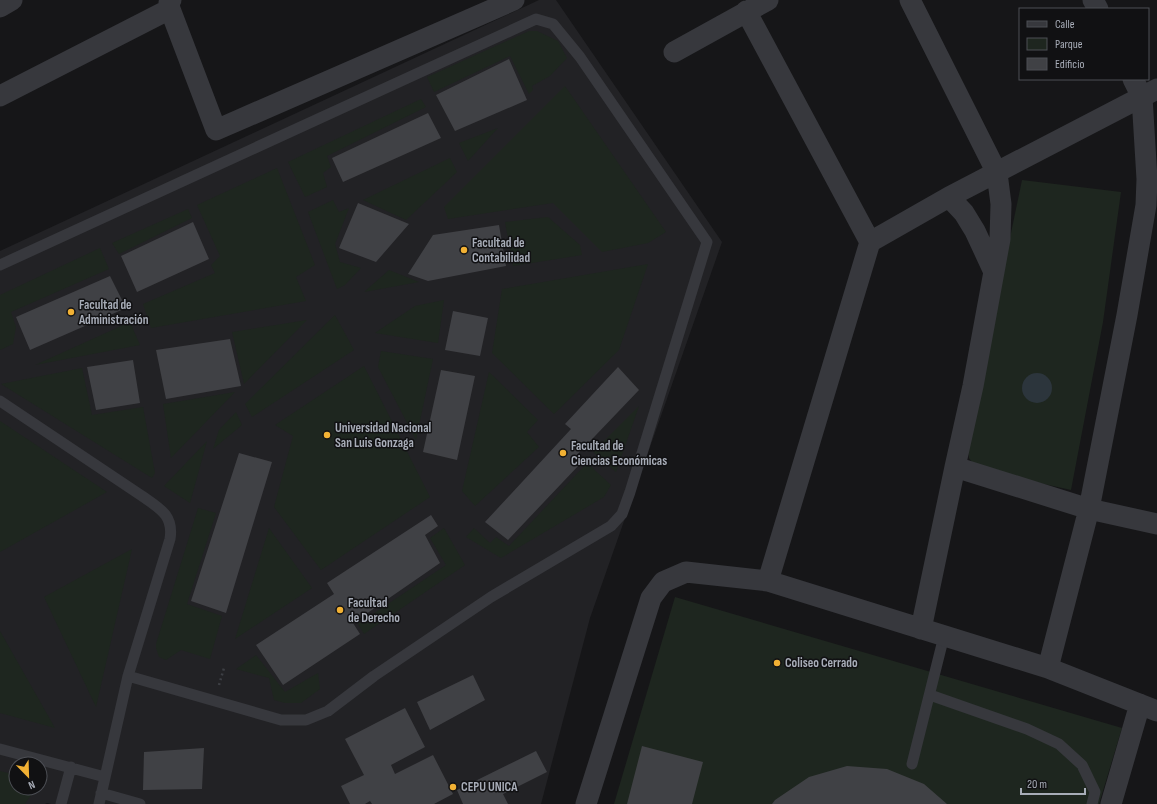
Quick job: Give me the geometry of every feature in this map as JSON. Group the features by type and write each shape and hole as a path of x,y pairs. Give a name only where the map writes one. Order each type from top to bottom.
{"street":[{"path":"0,7 12,0"},
{"path":"0,96 170,5 216,130 514,0"},
{"path":"674,52 768,0"},
{"path":"910,0 997,173 1002,204 1000,239 973,386 921,629"},
{"path":"746,11 870,242"},
{"path":"768,581 870,242 997,173 1144,88 1147,179 1146,205 1127,315 1090,509 1048,668"},
{"path":"949,198 964,213 975,231 994,272"},
{"path":"955,467 1090,509 1157,524"},
{"path":"586,804 651,598 663,582 686,572 768,581 1048,668 1148,708 1111,804"}],"lane":[{"path":"0,265 536,19 553,24 580,57 707,242 630,492 622,514 611,526 491,597 374,676 328,711 306,720 281,720 128,676"},
{"path":"0,401 160,508 170,523 170,539 128,676 99,804"},
{"path":"912,764 944,636"},
{"path":"930,695 1026,729 1059,744 1082,765 1095,792 1092,804"},
{"path":"0,749 105,777"},
{"path":"61,804 72,767"},
{"path":"101,793 140,804"}],"shaded area":[{"name":"Universidad Nacional San Luis Gonzaga","path":"539,0 556,0 722,242 590,618 541,804 0,804 0,251"},
{"path":"1037,373 1043,374 1051,382 1051,394 1043,402 1037,403 1031,402 1023,394 1022,388 1023,382 1031,374"}],"green space":[{"path":"529,31 537,31 558,41 567,58 550,76 532,86 533,90 529,94 510,56 434,92 427,77"},
{"path":"565,86 666,232 648,243 602,252 553,203 448,219 444,207"},
{"path":"421,99 426,107 327,156 331,167 323,173 327,187 305,197 288,162"},
{"path":"498,128 468,161 459,143"},
{"path":"450,158 457,172 406,220 363,200"},
{"path":"277,168 315,265 296,277 306,301 151,328 143,304 215,273 211,265 220,256 197,205"},
{"path":"1022,180 1121,192 1103,322 1071,490 977,469 969,458 967,445"},
{"path":"333,200 339,212 349,208 335,244 340,262 361,268 345,285 337,289 308,212"},
{"path":"188,209 192,218 119,254 112,243"},
{"path":"548,217 580,245 582,255 513,266 505,222"},
{"path":"100,248 109,269 11,312 16,327 13,344 0,350 0,295"},
{"path":"648,264 619,350 554,414 492,353 502,289"},
{"path":"389,270 419,282 364,292"},
{"path":"444,300 438,343 375,333 415,306"},
{"path":"335,315 354,350 252,417 245,404"},
{"path":"307,320 244,384 232,332"},
{"path":"130,322 140,345 35,365"},
{"path":"381,351 433,359 416,440 378,367"},
{"path":"364,366 430,497 321,570 274,507 293,436 275,425"},
{"path":"82,368 92,415 143,407 155,473 152,478 1,384"},
{"path":"489,372 538,420 527,432 539,447 475,506 462,491"},
{"path":"235,392 171,458 163,404"},
{"path":"639,406 616,472 593,452"},
{"path":"236,412 242,425 213,449 219,430"},
{"path":"0,421 107,492 0,552"},
{"path":"207,441 190,503 164,486"},
{"path":"587,463 611,485 604,497 501,558 466,537 474,528 490,543 496,537 509,546"},
{"path":"198,508 216,513 187,604 222,616 210,659 181,650 166,660 159,657 156,644"},
{"path":"269,528 312,588 235,639"},
{"path":"444,528 465,565 364,634 358,624 446,565 430,538"},
{"path":"132,549 96,707 44,597"},
{"name":"Coliseo Cerrado","path":"675,597 1122,728 1099,804 614,804"},
{"path":"0,631 55,728 0,713"},
{"path":"256,655 285,692 318,673 320,689 301,703 285,703 274,700 269,678 236,669"},
{"path":"0,771 8,773 8,796 30,796 25,804 0,804"}],"building":[{"path":"509,59 527,100 455,131 436,95"},
{"path":"428,113 441,138 343,182 332,158"},
{"path":"358,203 409,224 376,262 339,248"},
{"name":"Facultad de Administración","path":"193,222 209,259 137,292 121,256"},
{"name":"Facultad de Contabilidad","path":"499,225 506,266 428,281 408,274 433,235"},
{"name":"Facultad de Administración","path":"110,276 126,308 30,350 16,317"},
{"path":"453,311 488,318 480,356 445,350"},
{"name":"Facultad de Administración","path":"230,339 241,386 166,399 156,350"},
{"name":"Facultad de Administración","path":"133,360 140,403 96,410 87,367"},
{"name":"Facultad de Ciencias Económicas","path":"618,367 639,390 574,458 580,464 508,540 485,522 571,429 565,424"},
{"path":"441,370 475,376 457,460 423,452"},
{"path":"239,453 272,462 226,613 191,601"},
{"name":"Facultad de Derecho","path":"431,515 438,526 425,535 440,563 353,623 360,634 283,685 256,645 334,594 327,583"},
{"path":"473,675 485,700 430,730 417,702"},
{"path":"405,708 425,747 391,765 395,774 433,755 453,794 434,804 372,804 370,801 365,804 350,804 341,786 364,775 345,739"},
{"path":"642,746 703,762 692,804 627,804"},
{"path":"204,748 202,789 143,790 144,752"},
{"path":"536,751 547,772 503,794 508,804 463,804 457,790"},
{"path":"847,766 887,769 924,784 947,804 772,804 775,800 809,777"}],"place":[{"name":"Facultad de Contabilidad","path":"464,250"},
{"name":"Facultad de Administración","path":"71,312"},
{"name":"Universidad Nacional San Luis Gonzaga","path":"327,435"},
{"name":"Facultad de Ciencias Económicas","path":"563,453"},
{"name":"Facultad de Derecho","path":"340,610"},
{"name":"Coliseo Cerrado","path":"777,663"},
{"name":"CEPU UNICA","path":"453,787"}]}
